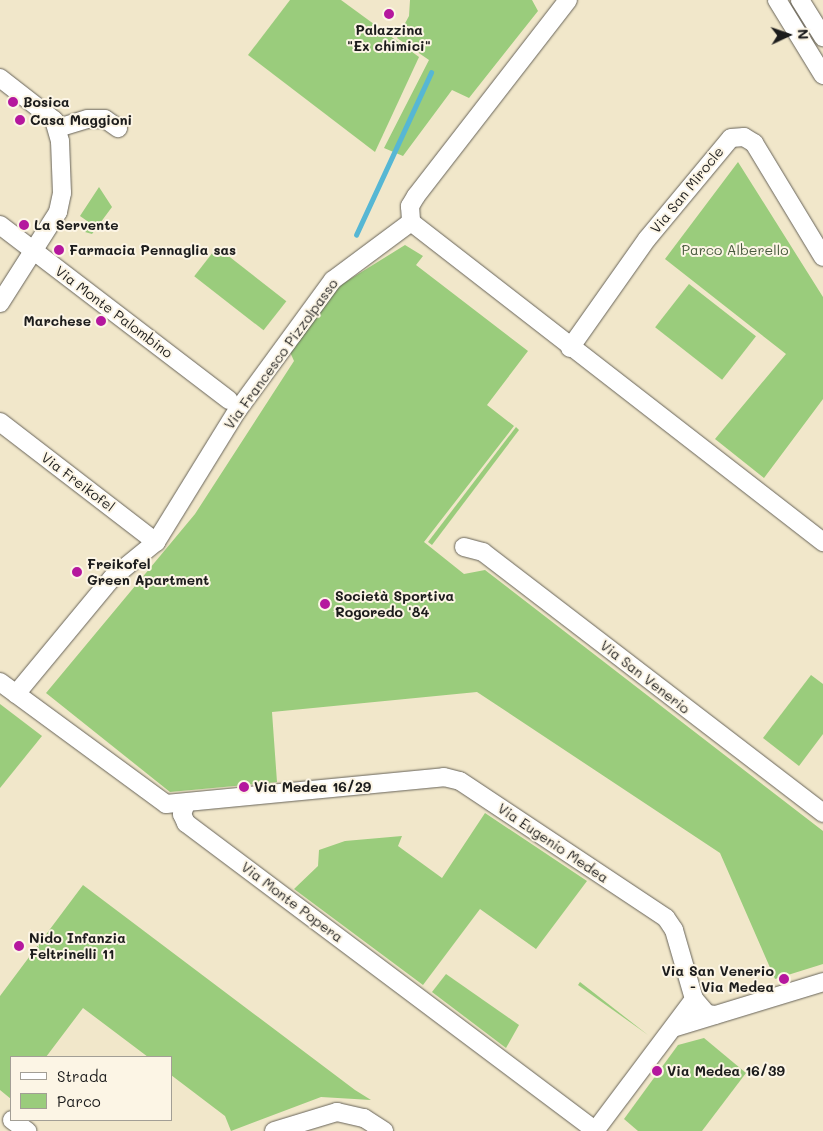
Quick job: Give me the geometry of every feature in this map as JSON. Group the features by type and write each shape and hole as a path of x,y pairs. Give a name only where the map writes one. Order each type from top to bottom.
{"street":[{"path":"777,0 823,75"},
{"path":"800,0 823,37"},
{"path":"564,1 416,196 410,206 411,222 570,348 823,542"},
{"path":"0,78 48,114 58,128 62,193 58,212 0,302"},
{"path":"58,128 101,112 118,128"},
{"name":"Via San Mirocle","path":"570,348 647,238 724,143 734,137 754,143 823,258"},
{"name":"Via Francesco Pizzolpasso","path":"16,694 112,578 156,542 237,411 332,280 411,222"},
{"name":"Via Monte Palombino","path":"0,225 229,400"},
{"name":"Via Freikofel","path":"0,422 156,542"},
{"name":"Via San Venerio","path":"464,547 483,552 823,813"},
{"path":"0,682 157,801 186,804"},
{"name":"Via Eugenio Medea","path":"186,804 444,777 460,781 666,918 674,930 694,999"},
{"name":"Via Monte Popera","path":"186,804 182,814 186,822 596,1131"},
{"path":"673,1028 823,982"},
{"path":"596,1131 694,999 707,1014 715,1015"},
{"path":"274,1131 337,1112 364,1118 384,1131"},
{"path":"13,1121 27,1131"}],"green space":[{"path":"290,0 341,0 419,57 375,152 248,55"},
{"path":"410,0 532,0 538,11 469,98 452,90 403,156 384,148 429,60 397,38 409,16"},
{"name":"Parco Alberello","path":"738,162 823,297 823,399 764,478 715,439 786,354 665,259"},
{"path":"99,187 112,207 92,234 85,232 90,223 80,216"},
{"name":"Società Sportiva Rogoredo '84","path":"405,245 423,256 416,265 528,351 487,405 514,426 424,542 464,574 485,570 823,831 823,964 775,979 720,853 477,692 272,712 277,782 170,792 46,693 195,514 294,361 290,352 339,286"},
{"path":"217,247 286,301 264,330 194,276"},
{"path":"689,284 756,336 722,380 655,327"},
{"path":"516,427 519,430 432,545 428,542"},
{"path":"811,675 823,684 823,734 799,766 763,738"},
{"path":"0,704 42,736 0,788"},
{"path":"485,813 587,881 536,949 480,909 423,985 294,889 318,866 319,850 345,841 402,836 398,846 442,878"},
{"path":"83,885 355,1090 371,1100 321,1097 231,1131 225,1116 172,1076 172,1056 147,1056 83,1008 47,1056 10,1056 10,1098 0,1090 0,996"},
{"path":"446,974 519,1025 506,1048 432,992"},
{"path":"580,982 648,1035 578,985"},
{"path":"704,1038 746,1073 702,1131 638,1131 624,1119 678,1045"}],"waterway":[{"path":"356,235 431,73"}],"place":[{"name":"Palazzina \"Ex chimici\"","path":"389,14"},
{"name":"Bosica","path":"13,102"},
{"name":"Casa Maggioni","path":"20,120"},
{"name":"La Servente","path":"24,225"},
{"name":"Farmacia Pennaglia sas","path":"59,250"},
{"name":"Marchese","path":"101,321"},
{"name":"Freikofel Green Apartment","path":"77,572"},
{"name":"Società Sportiva Rogoredo '84","path":"325,604"},
{"name":"Via Medea 16/29","path":"244,787"},
{"name":"Nido Infanzia Feltrinelli 11","path":"19,946"},
{"name":"Via San Venerio - Via Medea","path":"784,979"},
{"name":"Via Medea 16/39","path":"657,1071"}]}
